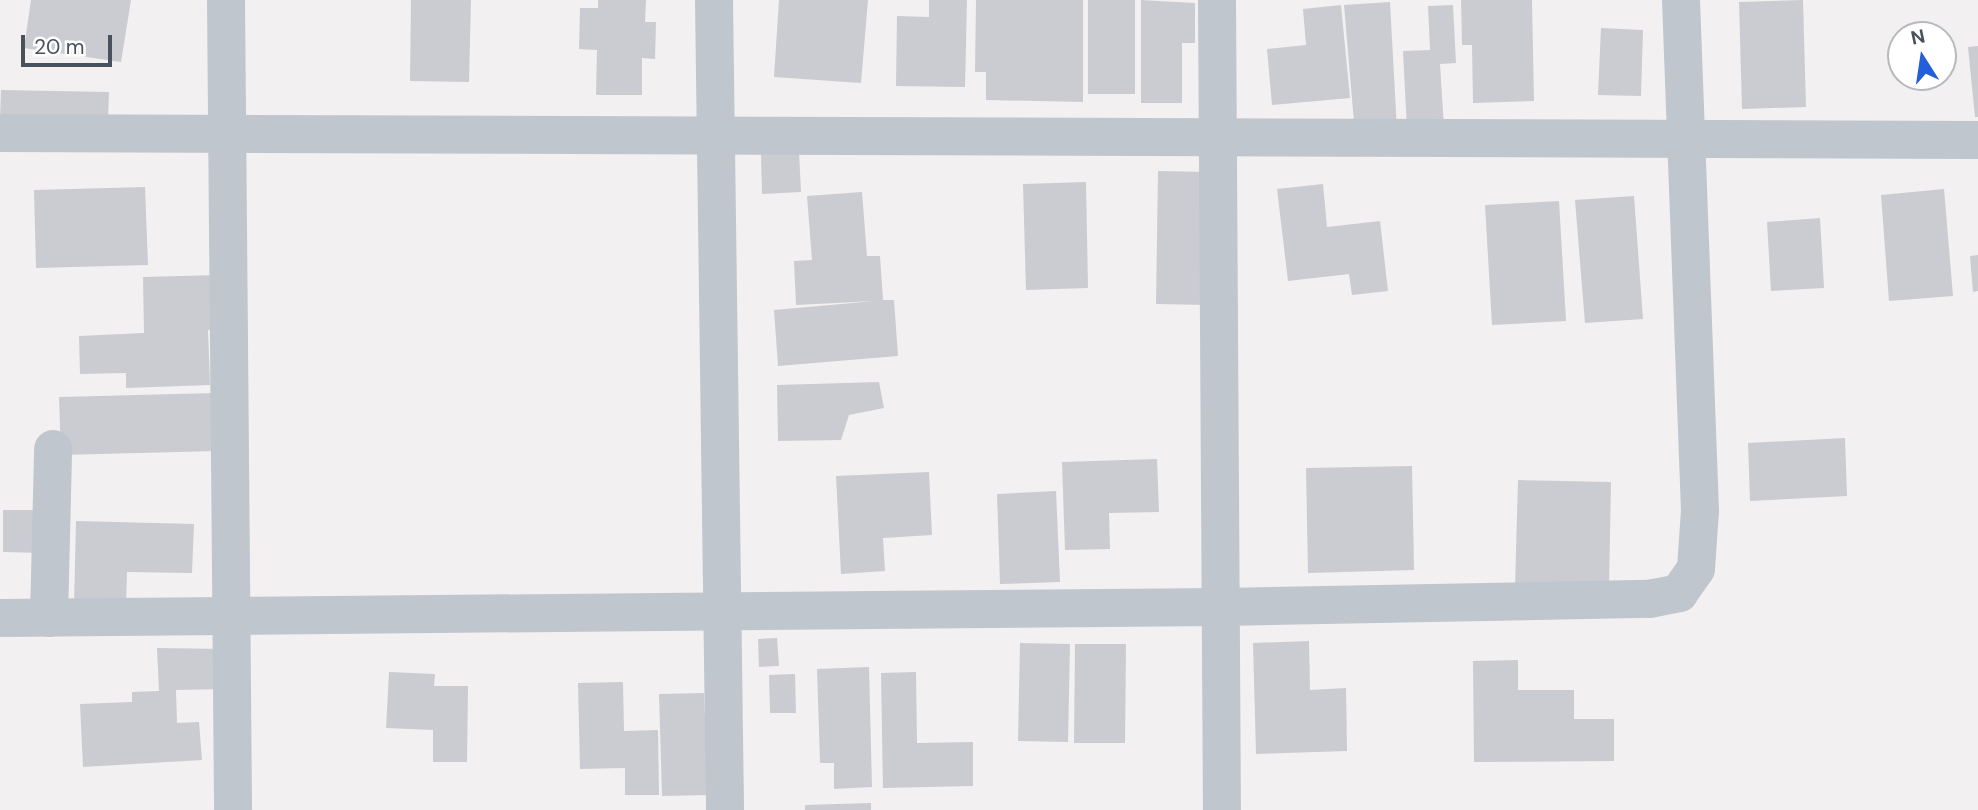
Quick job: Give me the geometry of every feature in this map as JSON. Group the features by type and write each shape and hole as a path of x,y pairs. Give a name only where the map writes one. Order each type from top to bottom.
{"street":[{"path":"226,0 233,810"},
{"path":"714,0 725,810"},
{"path":"1217,0 1222,810"},
{"path":"0,618 723,614 1222,607 1649,599 1679,593 1690,583 1700,511 1684,140 1681,0"},
{"path":"0,133 228,131 1978,140"},
{"path":"49,618 53,449"}],"building":[{"path":"31,0 131,0 121,62 24,48"},
{"path":"411,0 471,0 469,82 410,81"},
{"path":"598,0 646,0 645,22 656,22 655,59 642,58 642,95 596,95 597,50 579,49 580,8 598,8"},
{"path":"779,0 868,0 861,83 774,77"},
{"path":"929,0 967,0 965,87 896,86 897,16 929,17"},
{"path":"976,0 1083,0 1083,102 986,100 986,72 975,72"},
{"path":"1088,0 1135,0 1135,94 1088,94"},
{"path":"1141,0 1195,3 1195,43 1182,43 1182,103 1141,103"},
{"path":"1461,0 1532,0 1534,101 1473,103 1472,45 1462,45"},
{"path":"1803,0 1806,107 1742,109 1739,2"},
{"path":"1390,2 1397,131 1355,134 1344,5"},
{"path":"1341,5 1350,98 1272,105 1267,49 1306,45 1303,9"},
{"path":"1453,5 1456,63 1440,64 1444,128 1407,130 1403,51 1430,50 1428,6"},
{"path":"1601,28 1643,30 1641,96 1598,95"},
{"path":"1978,46 1978,117 1975,117 1968,47"},
{"path":"1,90 109,92 108,121 0,119"},
{"path":"799,152 801,192 762,194 761,154"},
{"path":"1158,171 1209,172 1208,305 1156,304"},
{"path":"1086,182 1088,288 1026,290 1023,184"},
{"path":"1323,184 1327,227 1380,221 1388,291 1352,295 1349,274 1288,281 1277,189"},
{"path":"145,187 148,265 36,268 34,190"},
{"path":"1944,189 1953,296 1889,301 1881,195"},
{"path":"862,192 867,256 880,256 883,300 894,300 898,356 778,366 774,310 875,301 796,305 794,261 812,260 807,196"},
{"path":"1634,196 1643,319 1585,323 1575,200"},
{"path":"1559,201 1566,321 1492,325 1485,205"},
{"path":"1820,218 1824,288 1771,291 1767,222"},
{"path":"1978,255 1978,291 1973,292 1970,256"},
{"path":"218,275 219,329 208,330 210,385 126,388 126,373 80,374 79,336 144,333 143,277"},
{"path":"879,382 884,408 849,415 841,440 778,441 777,385"},
{"path":"215,393 216,451 61,455 59,397"},
{"path":"1845,438 1847,496 1750,501 1748,443"},
{"path":"1157,459 1159,512 1109,513 1110,549 1065,550 1062,462"},
{"path":"1412,466 1414,570 1308,573 1306,468"},
{"path":"929,472 932,535 883,538 885,571 841,574 836,476"},
{"path":"1518,480 1611,482 1609,589 1515,587"},
{"path":"1056,491 1060,582 1000,584 997,494"},
{"path":"3,510 44,510 44,553 3,552"},
{"path":"76,521 194,524 192,573 127,572 126,606 74,605"},
{"path":"777,638 779,666 759,667 758,639"},
{"path":"1309,641 1310,690 1346,688 1347,751 1256,754 1253,643"},
{"path":"1020,643 1070,644 1068,742 1018,741"},
{"path":"1075,644 1126,644 1125,743 1074,743"},
{"path":"157,648 226,649 226,689 176,690 177,723 199,722 202,760 83,767 80,704 132,702 132,692 159,691"},
{"path":"1518,660 1518,690 1574,690 1574,719 1614,719 1614,761 1474,762 1473,661"},
{"path":"869,667 872,787 834,789 834,763 820,763 817,669"},
{"path":"389,672 435,674 434,686 468,686 467,762 433,762 433,730 386,728"},
{"path":"916,672 917,743 973,742 973,786 883,788 881,673"},
{"path":"795,674 796,713 770,713 769,675"},
{"path":"623,682 624,731 658,730 659,795 625,795 625,768 580,769 578,683"},
{"path":"704,693 708,795 662,796 659,694"},
{"path":"871,803 871,810 805,810 805,805"}]}
